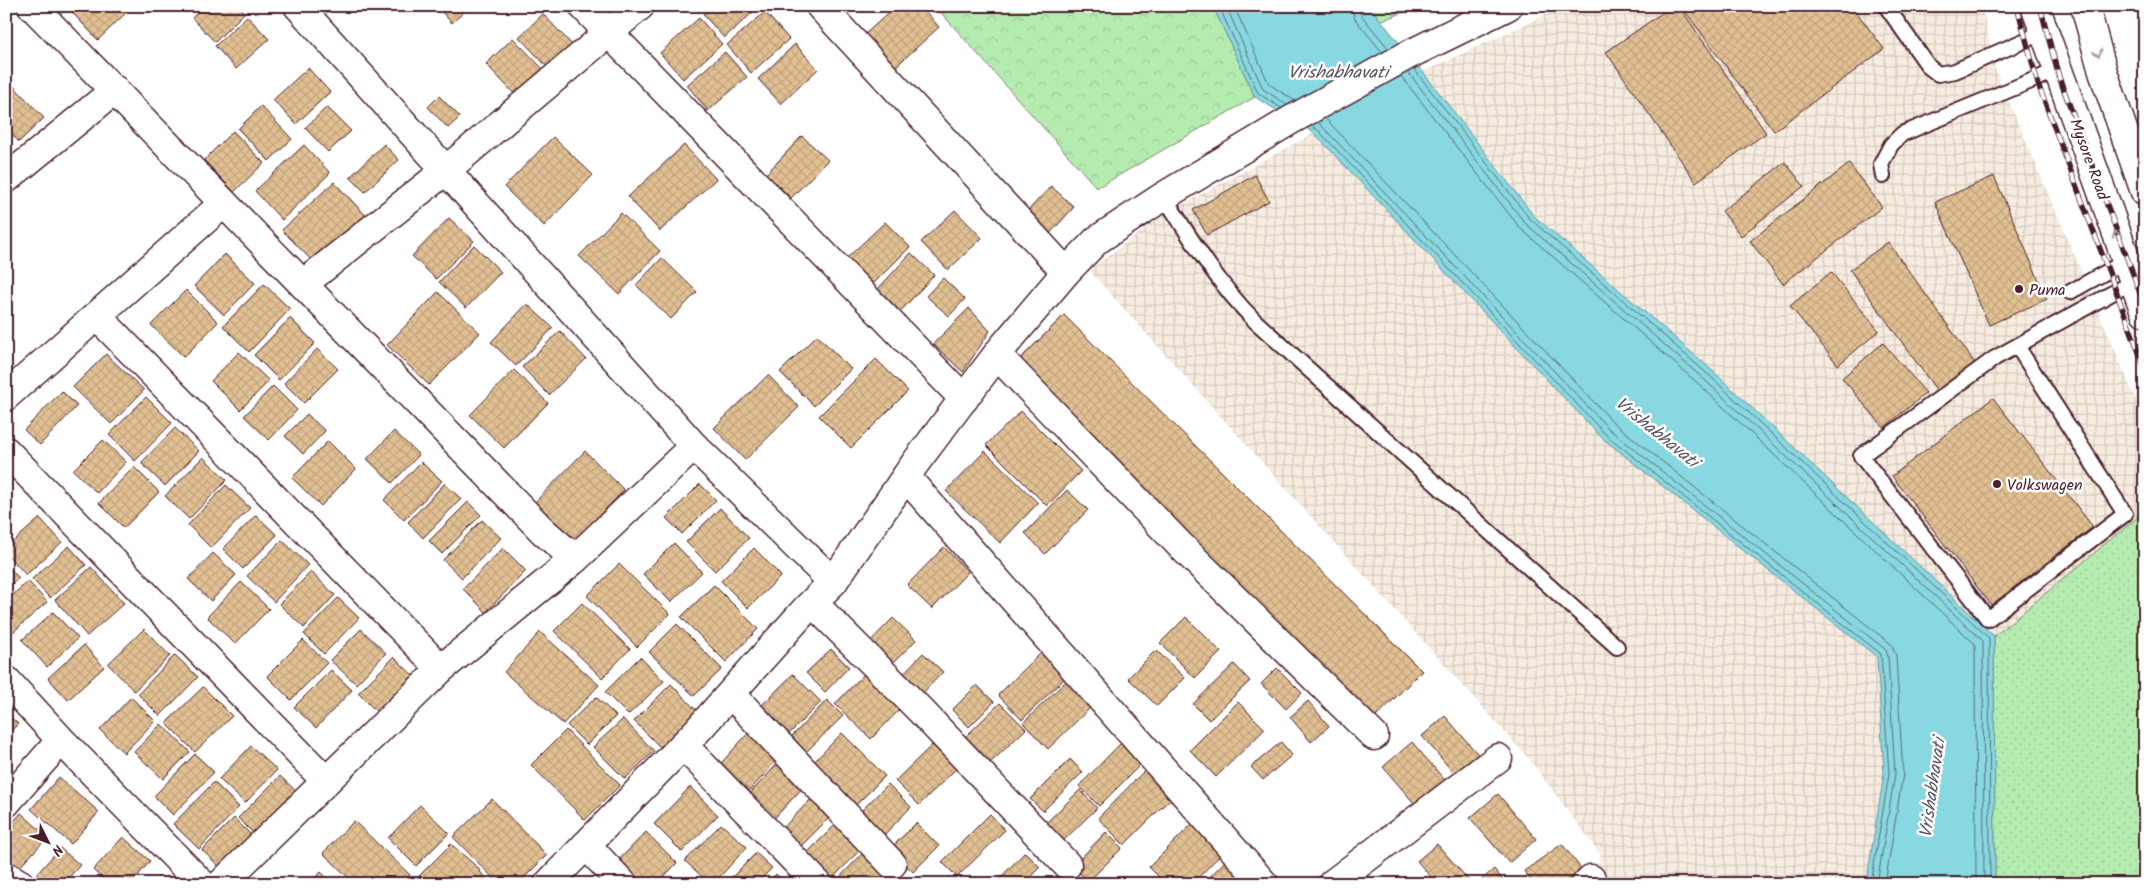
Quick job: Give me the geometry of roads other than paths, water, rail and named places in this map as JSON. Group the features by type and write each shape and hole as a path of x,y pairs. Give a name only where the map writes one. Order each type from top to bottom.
{"main road":[{"path":"32,6 544,531 575,559"},
{"path":"298,6 694,446 833,582"},
{"path":"582,6 964,399"},
{"path":"303,284 445,171 640,6"},
{"path":"820,6 1066,272"},
{"path":"548,884 683,745 833,582 906,477 996,355 1066,272 1097,240 1164,196 1291,120 1408,54 1508,6"},
{"name":"Mysore Road","path":"2035,6 2145,312"},
{"path":"2085,6 2103,72 2145,192"},
{"path":"6,179 114,90"},
{"path":"6,396 224,203"},
{"path":"97,316 441,669"},
{"path":"996,355 1179,544 1374,736"},
{"path":"221,884 441,669 575,559 694,446"},
{"path":"6,451 326,781"},
{"path":"906,477 1264,884"},
{"path":"813,602 920,710 1067,865"},
{"path":"6,680 61,740 202,884"},
{"path":"731,694 892,864"},
{"path":"6,803 61,740"},
{"path":"683,745 818,884"},
{"path":"1332,884 1498,758"},
{"path":"586,845 623,884"},
{"path":"6,876 20,884"}],"lane":[{"path":"1886,6 1929,67 1938,74 1954,71 2044,32"},
{"path":"1883,176 1881,164 1891,145 1902,134 2058,70"},
{"path":"1164,196 1211,270 1231,297 1255,321 1617,647"},
{"path":"2070,292 2130,271"},
{"path":"2016,346 2125,514 1988,619 1861,456 1995,358 2130,271"}],"water":[{"name":"Vrishabhavati","path":"1213,6 1369,6 1423,72 1533,215 1715,373 1994,636 1995,884 1866,884 1884,774 1877,657 1601,437 1314,133 1255,97"}],"railway":[{"path":"2017,6 2038,84 2145,368"},
{"path":"2040,6 2059,77 2145,306"}],"place":[{"name":"Puma","path":"2019,289"},
{"name":"Volkswagen","path":"1997,484"}]}
